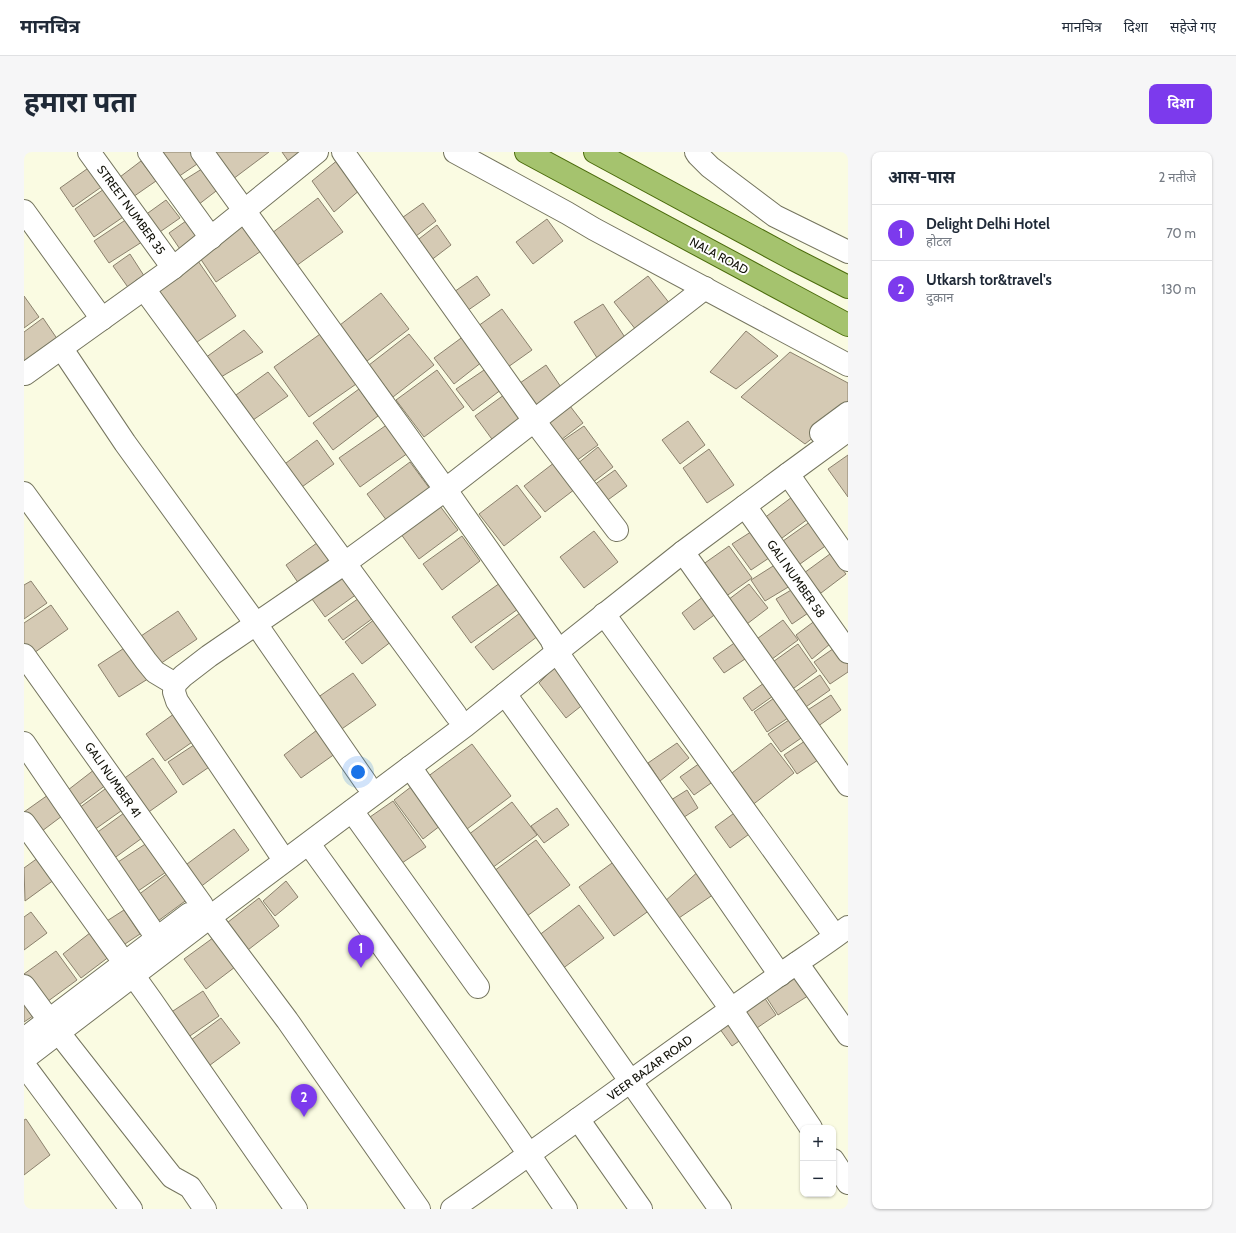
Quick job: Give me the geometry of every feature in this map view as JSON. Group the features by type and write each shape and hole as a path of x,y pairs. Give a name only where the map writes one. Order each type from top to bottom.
{"main road":[{"name":"NALA ROAD","path":"526,152 558,159 589,186 848,325"},
{"path":"589,186 605,154 793,259 848,287"}],"street":[{"name":"STREET NUMBER 35","path":"89,152 173,268"},
{"path":"149,152 211,238"},
{"path":"202,152 445,490 554,646 788,969 848,1035"},
{"path":"24,374 62,349 173,268 317,152"},
{"path":"343,152 535,422 617,530"},
{"path":"455,152 567,212 594,229 848,365"},
{"path":"696,152 710,167 775,216 848,252"},
{"path":"24,210 102,319"},
{"path":"278,850 177,701 174,692 175,684 209,656 345,563 445,490 535,422 705,288"},
{"path":"144,289 456,715"},
{"path":"62,349 125,443 256,624 366,783"},
{"path":"129,970 157,938 206,911 309,844 465,726 505,694 554,646 645,567 696,526 848,413"},
{"path":"24,1059 54,1026 206,911 278,850 456,715 554,646 604,614 683,552 848,430"},
{"path":"788,474 848,560"},
{"path":"24,493 146,661 155,672 175,684"},
{"name":"GALI NUMBER 58","path":"745,506 848,652"},
{"path":"683,552 848,785"},
{"path":"604,614 842,932"},
{"name":"GALI NUMBER 41","path":"24,655 206,911 287,1020 419,1209"},
{"path":"505,694 731,1009 809,1125"},
{"path":"24,743 157,938"},
{"path":"410,767 720,1209"},
{"path":"352,811 478,987"},
{"path":"24,823 296,1209"},
{"path":"309,844 530,1155 566,1209"},
{"name":"VEER BAZAR ROAD","path":"452,1209 530,1155 731,1009 842,932"},
{"path":"24,986 172,1177 190,1187 205,1209"},
{"path":"24,1039 54,1026"},
{"path":"24,1065 130,1209"},
{"path":"578,1119 642,1209"},
{"path":"834,1161 848,1182"}],"building":[{"path":"193,152 200,162 178,177 161,153"},
{"path":"213,152 269,152 233,179"},
{"path":"282,152 302,152 289,162"},
{"path":"339,159 361,189 334,212 312,181"},
{"path":"141,161 156,181 130,199 116,180"},
{"path":"94,164 107,183 73,207 60,188"},
{"path":"205,167 220,188 194,208 181,182"},
{"path":"110,185 129,213 94,237 75,209"},
{"path":"318,198 343,232 296,266 272,233"},
{"path":"166,200 180,218 154,236 141,218"},
{"path":"423,203 436,221 412,239 399,220"},
{"path":"130,217 145,240 109,263 94,241"},
{"path":"547,219 563,241 533,264 516,242"},
{"path":"186,221 201,243 184,255 169,233"},
{"path":"246,223 264,249 216,282 198,255"},
{"path":"437,225 451,245 430,261 415,242"},
{"path":"130,254 148,282 132,293 113,266"},
{"path":"198,261 236,316 194,344 157,290"},
{"path":"477,276 490,295 464,313 451,294"},
{"path":"648,276 674,309 640,335 614,302"},
{"path":"381,293 409,329 367,361 340,325"},
{"path":"24,296 39,317 24,328"},
{"path":"603,304 630,345 601,364 574,322"},
{"path":"502,309 532,350 508,367 478,326"},
{"path":"43,318 60,343 24,368 24,332"},
{"path":"244,330 263,352 221,377 205,358"},
{"path":"746,331 778,356 736,389 710,372"},
{"path":"323,332 359,382 309,417 274,367"},
{"path":"468,333 487,358 454,384 434,358"},
{"path":"409,334 434,365 393,397 369,365"},
{"path":"790,352 848,383 848,410 805,444 741,397"},
{"path":"546,365 565,393 539,411 520,383"},
{"path":"490,366 506,386 473,411 456,389"},
{"path":"437,370 464,407 424,437 396,400"},
{"path":"268,372 288,396 253,420 236,395"},
{"path":"359,389 378,416 333,450 313,423"},
{"path":"508,392 527,417 494,442 475,416"},
{"path":"570,406 583,423 561,440 548,422"},
{"path":"688,421 705,445 680,464 662,440"},
{"path":"388,424 408,453 360,487 339,458"},
{"path":"584,426 598,445 576,461 562,441"},
{"path":"317,440 334,464 299,489 282,466"},
{"path":"598,447 613,467 592,483 577,464"},
{"path":"709,449 734,485 707,503 683,468"},
{"path":"848,455 848,497 828,469"},
{"path":"559,459 579,486 545,512 524,486"},
{"path":"410,462 430,489 387,521 367,494"},
{"path":"615,470 627,486 605,502 594,485"},
{"path":"517,485 541,517 504,546 479,514"},
{"path":"796,494 812,516 778,541 763,519"},
{"path":"437,502 458,530 419,559 398,530"},
{"path":"814,519 831,542 800,564 783,541"},
{"path":"757,528 775,554 751,570 732,544"},
{"path":"594,531 618,562 584,588 560,557"},
{"path":"462,536 480,561 442,590 423,564"},
{"path":"324,538 337,557 299,584 286,565"},
{"path":"729,546 752,578 725,597 702,565"},
{"path":"830,554 846,574 821,593 804,573"},
{"path":"781,561 795,583 765,601 751,580"},
{"path":"344,566 361,591 325,617 307,592"},
{"path":"31,581 47,603 24,619 24,585"},
{"path":"500,583 518,609 471,643 452,617"},
{"path":"749,584 768,608 743,627 724,603"},
{"path":"798,586 814,609 792,624 776,599"},
{"path":"708,593 721,610 694,630 682,613"},
{"path":"362,596 376,616 343,640 328,620"},
{"path":"51,605 68,629 31,655 24,645 24,623"},
{"path":"178,611 197,639 160,664 141,636"},
{"path":"520,613 538,636 493,670 475,647"},
{"path":"820,617 836,639 812,659 796,635"},
{"path":"375,619 392,641 362,664 345,642"},
{"path":"783,620 798,640 768,662 754,641"},
{"path":"740,639 751,655 724,673 713,658"},
{"path":"798,644 817,671 790,691 770,664"},
{"path":"840,644 848,655 848,672 830,684 814,662"},
{"path":"129,645 151,677 119,697 98,665"},
{"path":"558,664 585,703 566,718 539,683"},
{"path":"353,673 376,705 336,733 314,700"},
{"path":"820,675 830,690 800,711 789,696"},
{"path":"771,678 780,691 752,711 743,698"},
{"path":"780,694 794,714 767,732 754,712"},
{"path":"831,695 841,710 814,729 803,713"},
{"path":"178,711 198,738 165,761 146,734"},
{"path":"795,716 807,734 781,752 768,734"},
{"path":"321,727 339,751 301,778 284,755"},
{"path":"811,737 824,756 797,774 784,755"},
{"path":"200,741 215,763 183,785 168,762"},
{"path":"677,743 689,758 660,781 648,763"},
{"path":"771,743 794,773 751,806 728,776"},
{"path":"472,744 511,796 463,832 423,780"},
{"path":"153,758 177,792 143,816 119,782"},
{"path":"700,763 714,781 694,795 680,777"},
{"path":"99,766 110,782 79,805 68,790"},
{"path":"416,783 445,822 423,839 394,800"},
{"path":"112,784 128,806 94,830 79,808"},
{"path":"687,790 698,808 675,823 663,805"},
{"path":"48,795 62,816 38,834 24,812"},
{"path":"393,801 426,847 402,863 370,817"},
{"path":"512,802 537,835 492,868 468,835"},
{"path":"131,808 149,833 113,859 95,834"},
{"path":"557,808 569,825 544,843 531,826"},
{"path":"737,811 752,832 730,848 715,827"},
{"path":"234,829 249,850 195,891 179,870"},
{"path":"153,839 172,868 138,891 118,862"},
{"path":"536,840 570,885 527,916 494,871"},
{"path":"42,855 58,877 25,901 24,868"},
{"path":"619,858 654,907 614,936 579,887"},
{"path":"172,870 192,896 158,921 138,895"},
{"path":"700,870 717,892 676,920 664,902"},
{"path":"286,881 298,897 275,916 263,901"},
{"path":"259,898 279,926 244,953 223,926"},
{"path":"579,905 604,938 562,969 538,936"},
{"path":"124,910 140,934 116,950 99,926"},
{"path":"31,912 47,933 24,950 24,917"},
{"path":"95,929 114,953 81,978 63,954"},
{"path":"217,935 239,964 206,989 184,959"},
{"path":"56,951 77,980 40,1007 24,985 24,974"},
{"path":"801,972 814,992 778,1015 765,995"},
{"path":"24,990 39,1012 24,1022"},
{"path":"203,991 219,1016 184,1040 167,1015"},
{"path":"760,991 776,1015 751,1032 735,1008"},
{"path":"730,1016 745,1037 732,1046 717,1025"},
{"path":"221,1018 240,1043 206,1068 187,1043"},
{"path":"26,1119 50,1155 24,1175 24,1120"}],"place":[{"name":"Delight Delhi Hotel","path":"361,968"},
{"name":"Utkarsh tor&travel's","path":"304,1117"}]}
